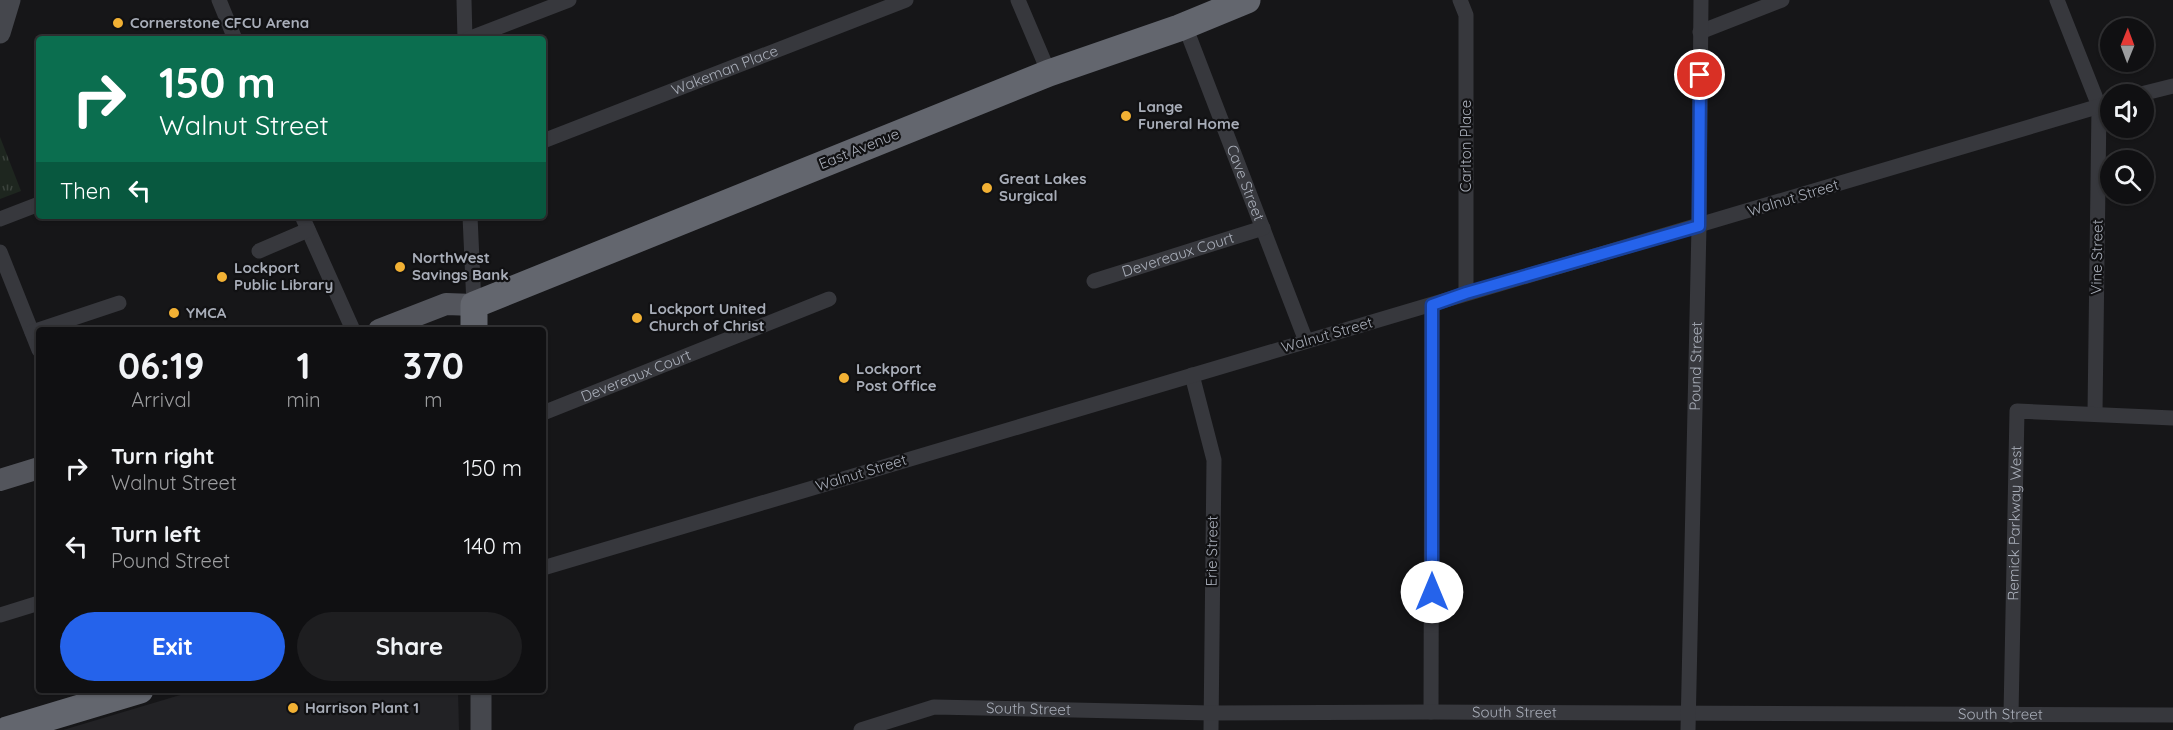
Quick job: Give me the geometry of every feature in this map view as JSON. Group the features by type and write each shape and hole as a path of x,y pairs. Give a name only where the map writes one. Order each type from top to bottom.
{"highway":[{"name":"East Avenue","path":"474,317 1049,73 1185,26 1247,0"},
{"path":"7,730 130,693"}],"main road":[{"path":"387,327 446,304 474,317"},
{"path":"422,327 474,317"},
{"path":"0,468 36,457"},
{"path":"0,480 36,469"}],"street":[{"path":"0,33 10,0"},
{"path":"219,0 234,36"},
{"path":"464,0 467,36"},
{"path":"475,36 569,0"},
{"name":"Wakeman Place","path":"546,140 906,0"},
{"path":"1018,0 1049,73"},
{"name":"Carlton Place","path":"1460,0 1466,15 1466,293"},
{"name":"Pound Street","path":"1689,730 1701,0"},
{"path":"1700,32 1782,0"},
{"name":"Vine Street","path":"2057,0 2100,94"},
{"name":"Cave Street","path":"1185,26 1306,341"},
{"path":"2154,91 2173,86"},
{"name":"Walnut Street","path":"546,567 2100,106"},
{"name":"Vine Street","path":"2095,413 2104,138"},
{"path":"0,219 36,205"},
{"path":"470,219 474,317"},
{"path":"259,251 305,223 352,327"},
{"name":"Devereaux Court","path":"1094,281 1263,228"},
{"path":"0,252 36,342"},
{"name":"Devereaux Court","path":"546,412 829,299"},
{"path":"47,327 119,303"},
{"path":"1431,712 1432,305"},
{"path":"32,332 36,331"},
{"name":"Erie Street","path":"1192,375 1214,460 1211,730"},
{"name":"Remick Parkway West","path":"2011,715 2017,411 2095,413"},
{"path":"2095,413 2173,418"},
{"path":"0,615 36,604"},
{"path":"481,693 481,730"},
{"name":"South Street","path":"861,730 934,707 1211,713 2173,715"}],"shaded area":[{"name":"Harrison Plant 1","path":"187,693 458,693 459,730 63,730"}],"green space":[{"path":"0,137 21,191 0,199"}],"place":[{"name":"Cornerstone CFCU Arena","path":"118,23"},
{"name":"Lange Funeral Home","path":"1126,116"},
{"name":"Great Lakes Surgical","path":"987,188"},
{"name":"NorthWest Savings Bank","path":"400,267"},
{"name":"Lockport Public Library","path":"222,277"},
{"name":"YMCA","path":"174,313"},
{"name":"Lockport United Church of Christ","path":"637,318"},
{"name":"Lockport Post Office","path":"844,378"},
{"name":"Harrison Plant 1","path":"293,708"}],"route":[{"path":"1432,592 1432,305 1466,293 1699,226 1700,75"}]}
